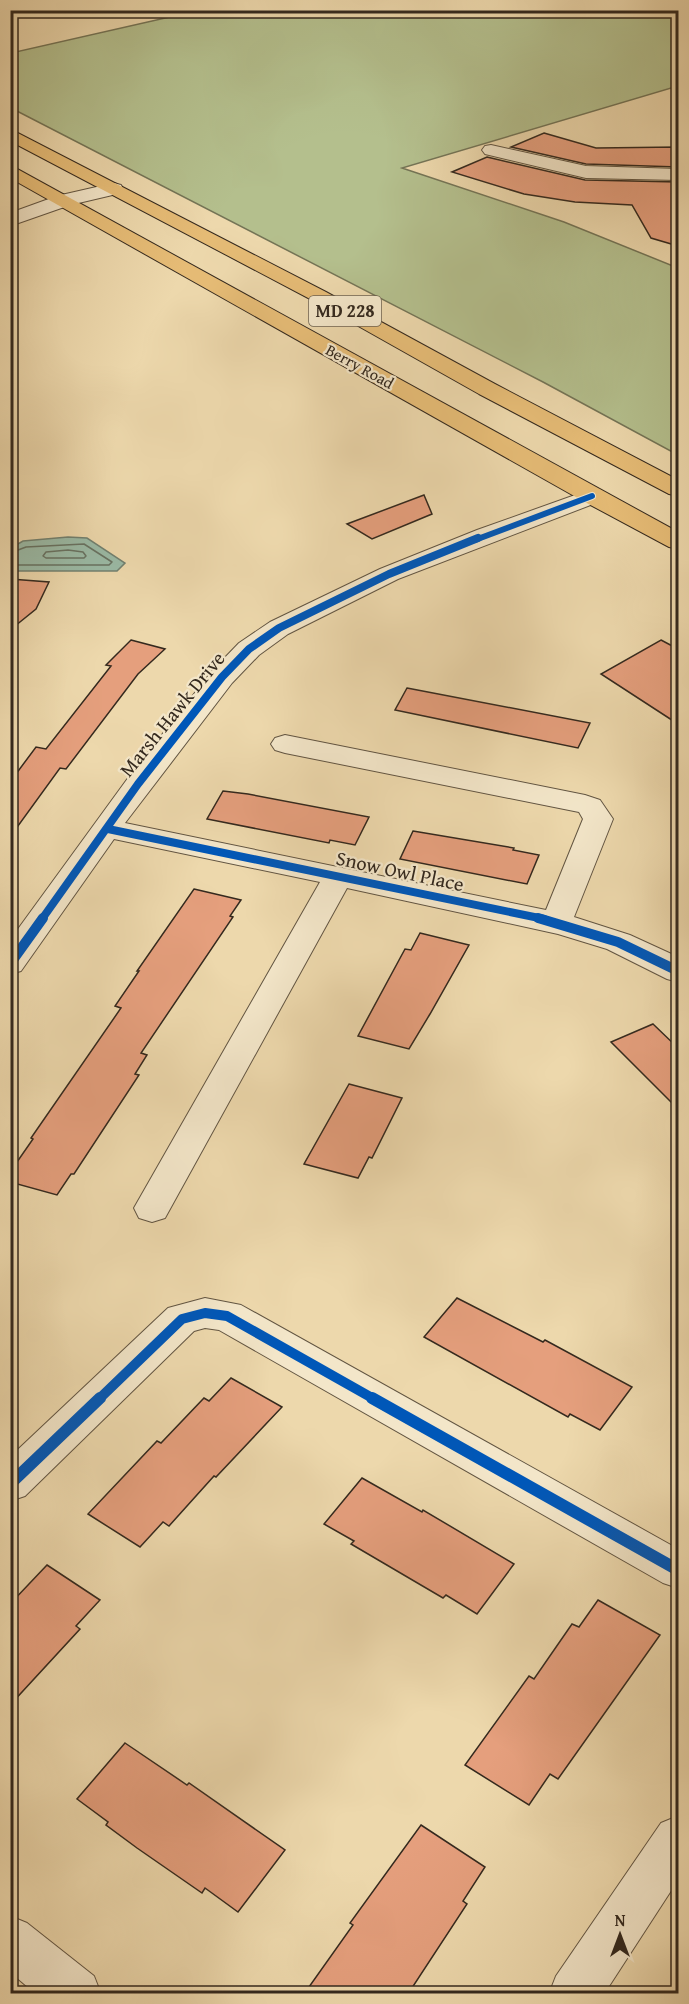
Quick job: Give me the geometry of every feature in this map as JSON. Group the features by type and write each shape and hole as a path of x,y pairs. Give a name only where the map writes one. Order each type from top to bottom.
{"highway":[{"name":"MD 228","path":"10,134 678,489"},
{"name":"Berry Road","path":"10,170 678,542"}],"street":[{"path":"491,150 586,172 678,175"},
{"path":"10,220 64,200 114,189"},
{"name":"Marsh Hawk Drive","path":"10,963 138,784 222,677 249,649 279,628 389,574 592,496"},
{"path":"285,744 575,801 590,806 598,819 556,924"},
{"name":"Snow Owl Place","path":"108,829 490,908 556,924 592,933 653,955 678,971"},
{"path":"152,1208 338,876"},
{"path":"10,1484 182,1319 205,1313 227,1316 678,1570"},
{"path":"574,1994 678,1839"},
{"path":"10,1940 76,1994"}],"shaded area":[{"path":"196,11 678,11 678,86 402,168 564,222 678,268 678,455 543,382 11,108 11,53"}],"water":[{"path":"68,537 87,538 125,563 117,571 11,571 11,548 23,541"}],"building":[{"path":"544,133 596,148 678,147 678,167 586,164 511,147"},
{"path":"487,157 585,180 678,182 678,246 651,238 632,205 575,202 524,194 452,172"},
{"path":"424,495 432,514 372,539 347,524"},
{"path":"10,579 49,582 36,609 10,630"},
{"path":"131,640 165,649 138,674 66,769 60,768 10,837 10,782 36,747 46,749 111,666 106,665"},
{"path":"661,640 678,649 678,724 601,674"},
{"path":"407,688 590,723 578,748 395,710"},
{"path":"223,791 369,817 355,845 330,840 329,843 207,819"},
{"path":"413,831 514,848 513,850 539,855 527,884 400,859"},
{"path":"194,889 241,900 230,916 233,917 141,1053 147,1055 135,1074 139,1075 74,1174 71,1174 57,1195 10,1182 10,1172 33,1139 31,1138 121,1008 115,1006"},
{"path":"420,933 469,945 409,1049 358,1036 405,949 411,950"},
{"path":"653,1024 678,1048 678,1109 611,1042"},
{"path":"349,1084 402,1098 372,1158 369,1157 358,1178 304,1164"},
{"path":"457,1298 543,1342 545,1340 632,1387 600,1430 570,1414 568,1417 424,1337"},
{"path":"231,1378 282,1407 169,1526 163,1522 140,1547 88,1514 157,1441 161,1443 204,1398 209,1401"},
{"path":"362,1478 422,1512 423,1510 514,1564 477,1614 446,1595 443,1598 351,1544 354,1541 324,1524"},
{"path":"47,1565 100,1600 76,1626 80,1629 10,1705 10,1604"},
{"path":"598,1600 660,1635 558,1779 550,1774 529,1805 465,1765 529,1676 534,1679 572,1624 579,1627"},
{"path":"125,1743 187,1785 189,1783 285,1850 238,1912 205,1888 202,1893 137,1848 77,1799"},
{"path":"421,1825 485,1867 463,1901 467,1904 408,1994 304,1994 353,1925 350,1923"}],"cycle path":[{"path":"10,964 138,784 222,677 249,649 279,628 389,574 592,496"},
{"path":"108,829 551,921 618,942 650,955 678,971"},
{"path":"10,1484 182,1319 205,1313 227,1316 678,1570"}]}
